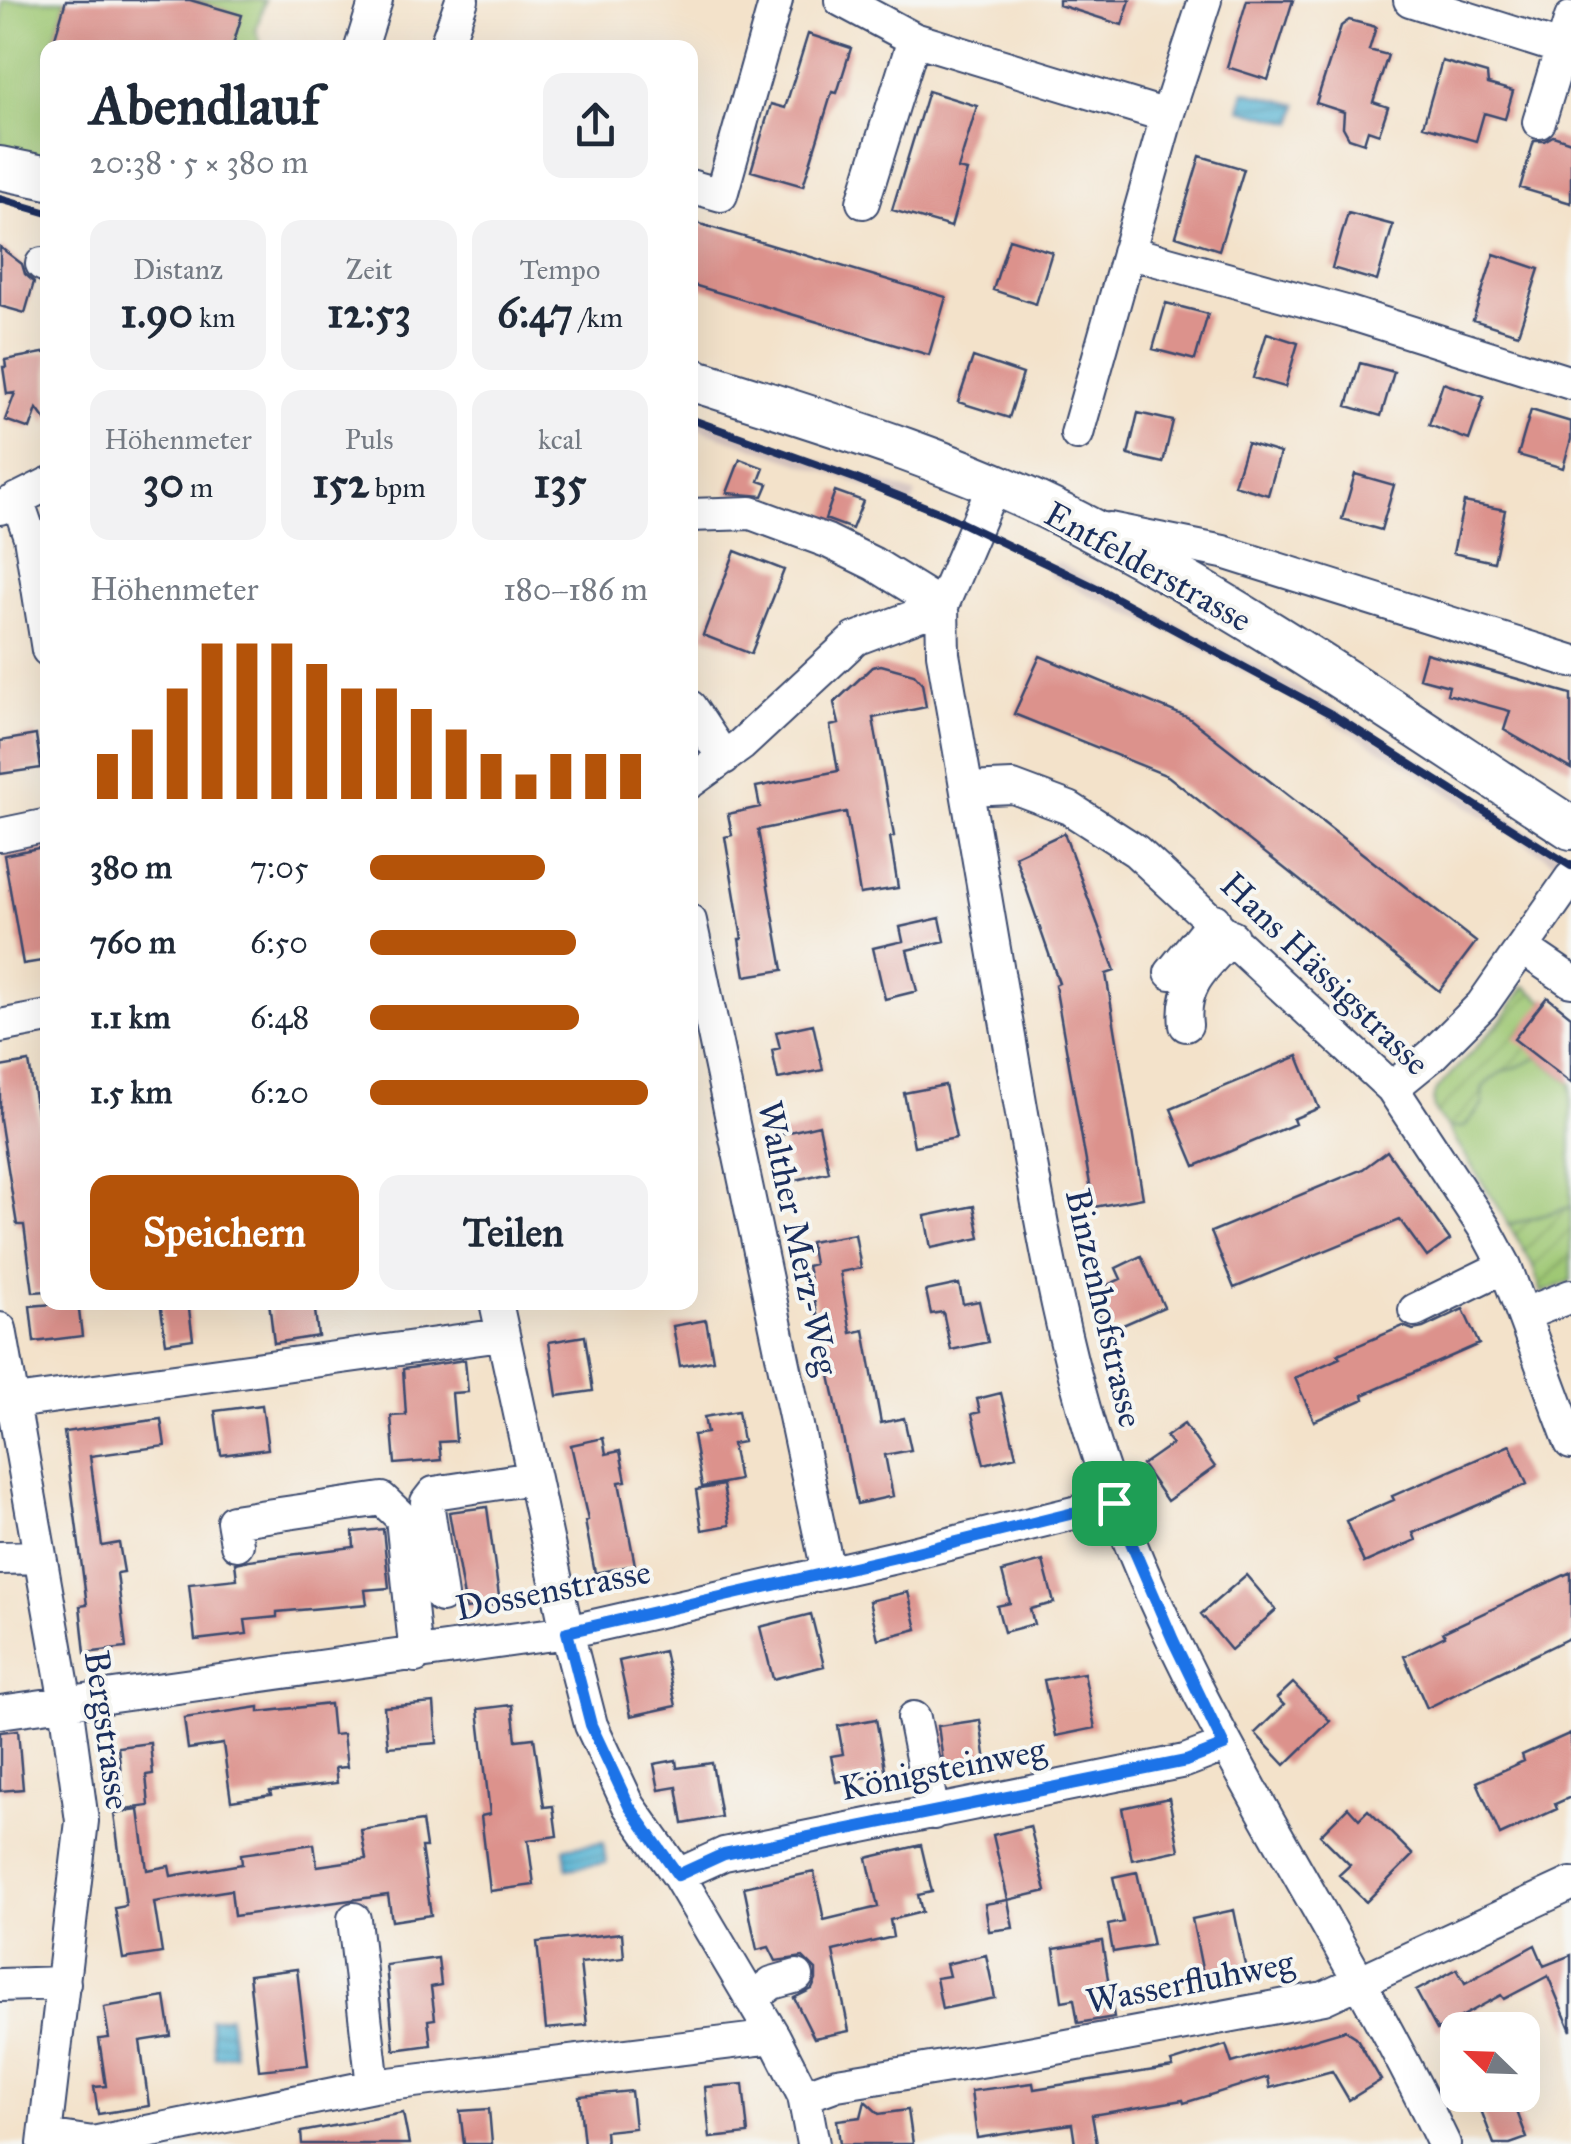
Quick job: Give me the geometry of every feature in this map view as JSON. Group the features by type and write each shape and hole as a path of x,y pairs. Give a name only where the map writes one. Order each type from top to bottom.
{"main road":[{"path":"0,168 40,176"},
{"name":"Entfelderstrasse","path":"698,382 842,428 994,484 1078,523 1245,620 1571,828"}],"street":[{"path":"364,40 376,0"},
{"path":"448,40 462,0"},
{"path":"698,188 721,195 776,0"},
{"path":"841,0 914,38 1167,116"},
{"path":"1076,434 1167,116 1205,0"},
{"path":"1410,0 1566,33 1539,122"},
{"path":"863,202 914,38"},
{"path":"1128,252 1346,312 1571,383"},
{"name":"Binzenhofstrasse","path":"994,484 942,606 943,654 1037,1202 1088,1428 1114,1503 1224,1746 1362,1983 1444,2144"},
{"path":"40,488 9,503 30,537 40,600"},
{"path":"698,515 751,513 826,541 874,564 942,606"},
{"path":"1078,523 1223,552 1571,661"},
{"path":"698,776 742,745 855,638 942,606"},
{"path":"698,719 724,758"},
{"name":"Hans Hässigstrasse","path":"967,789 1014,787 1069,808 1136,852 1223,928 1392,1088 1485,1229 1504,1266 1571,1443"},
{"path":"0,835 40,827"},
{"path":"1392,1088 1482,1005 1571,878"},
{"path":"1171,974 1223,928"},
{"path":"1186,1024 1184,1003 1189,988 1223,928"},
{"path":"1524,949 1571,981"},
{"name":"Walther Merz-Weg","path":"698,959 828,1572"},
{"path":"0,1026 40,1018"},
{"path":"1415,1310 1504,1266"},
{"path":"1525,1314 1571,1296"},
{"path":"7,1403 499,1319 591,1725 629,1806 678,1875 774,2037 804,2096 812,2144"},
{"name":"Bergstrasse","path":"0,1329 7,1403 66,1703 82,1821 45,2140"},
{"path":"441,1596 427,1502 434,1494 533,1478"},
{"path":"237,1544 233,1521 382,1499 402,1518 416,1656"},
{"name":"Dossenstrasse","path":"0,1712 567,1632 1114,1503"},
{"path":"0,1558 39,1558"},
{"path":"914,1718 933,1813"},
{"name":"Königsteinweg","path":"678,1875 724,1854 1186,1761 1224,1746"},
{"name":"Wasserfluhweg","path":"804,2096 837,2084 1324,1998 1571,1884"},
{"path":"354,1919 373,2086"},
{"path":"751,1999 772,1983 796,1976"},
{"path":"0,1984 64,1983"},
{"path":"45,2140 92,2143 373,2086 774,2037"}],"shaded area":[{"path":"698,418 916,494 911,507 846,479 698,429"},
{"path":"1055,561 1349,717 1571,858 1571,873 1389,755 1289,697 1185,640 1048,575"}],"green space":[{"path":"2,0 66,0 54,40 40,40 40,157 0,152"},
{"path":"190,0 265,0 256,30 260,40 234,40 241,15"},
{"path":"1525,986 1544,1001 1538,1057 1489,1081 1482,1088 1483,1104 1464,1127 1448,1128 1433,1106 1436,1090 1503,1018"},
{"path":"1538,1057 1571,1083 1571,1207 1509,1225 1448,1128 1464,1127 1483,1104 1482,1088 1489,1081"},
{"path":"1571,1207 1571,1281 1542,1293 1532,1264 1509,1225"}],"water":[{"path":"1244,91 1298,105 1294,123 1240,109"},
{"path":"603,1842 606,1863 567,1869 564,1848"},
{"path":"229,2016 234,2054 215,2057 210,2019"}],"building":[{"path":"66,0 190,0 242,15 234,40 54,40"},
{"path":"1059,0 1130,0 1122,25 1059,5"},
{"path":"1247,0 1293,0 1268,80 1227,67"},
{"path":"1349,20 1376,27 1369,50 1388,55 1373,102 1388,107 1379,134 1368,130 1364,143 1349,138 1343,127 1344,112 1316,103 1341,26"},
{"path":"808,34 851,48 837,93 832,92 803,186 751,171 771,104 785,108"},
{"path":"1442,61 1487,74 1488,84 1513,91 1505,119 1484,113 1476,141 1423,126"},
{"path":"928,91 977,106 958,169 967,171 951,227 892,210"},
{"path":"1553,136 1571,142 1571,203 1520,188 1534,141"},
{"path":"1200,156 1244,169 1219,250 1176,236"},
{"path":"1348,213 1393,225 1377,281 1332,268"},
{"path":"698,223 946,297 929,355 698,286"},
{"path":"1009,239 1052,252 1036,304 993,290"},
{"path":"0,247 22,264 25,274 34,282 25,313 0,306"},
{"path":"1494,254 1539,269 1518,334 1473,320"},
{"path":"1166,303 1208,314 1195,360 1153,349"},
{"path":"1267,333 1298,343 1285,387 1253,378"},
{"path":"40,353 40,413 37,409 30,429 5,420 15,393 7,394 5,360"},
{"path":"973,357 1023,374 1009,418 958,402"},
{"path":"1360,363 1394,372 1381,416 1347,406"},
{"path":"1443,383 1484,397 1469,440 1429,425"},
{"path":"1531,410 1571,422 1563,468 1518,455"},
{"path":"1138,413 1173,421 1163,463 1128,455"},
{"path":"1247,443 1280,453 1268,495 1234,485"},
{"path":"740,459 764,468 759,481 768,484 763,496 727,493"},
{"path":"1355,474 1394,485 1381,530 1342,519"},
{"path":"835,491 863,501 852,529 825,519"},
{"path":"1464,502 1505,510 1494,562 1453,553"},
{"path":"735,551 784,570 751,654 703,635"},
{"path":"1426,653 1571,694 1571,769 1504,730 1510,711 1447,694 1449,686 1419,678"},
{"path":"1040,656 1189,718 1476,942 1439,991 1168,776 1014,714"},
{"path":"881,665 914,674 922,683 926,707 873,718 894,836 890,837 898,888 860,894 846,812 758,830 783,970 745,976 725,837 732,835 728,814 760,807 756,787 838,771 830,726 839,724 834,703 872,667"},
{"path":"36,735 40,768 0,774 0,741"},
{"path":"1064,833 1115,971 1106,974 1143,1198 1094,1207 1055,985 1059,983 1015,856"},
{"path":"40,848 40,961 23,964 4,855"},
{"path":"940,918 945,941 907,950 917,991 885,999 873,948 903,941 900,927"},
{"path":"1547,997 1571,1016 1571,1083 1514,1039"},
{"path":"813,1024 823,1070 778,1079 772,1050 780,1048 776,1032"},
{"path":"1298,1056 1319,1108 1293,1119 1295,1124 1195,1166 1171,1109"},
{"path":"29,1062 40,1131 40,1292 33,1292 24,1225 17,1225 0,1119 0,1067"},
{"path":"945,1085 956,1138 914,1146 904,1093"},
{"path":"819,1125 829,1172 792,1181 781,1134"},
{"path":"1387,1151 1450,1240 1427,1257 1400,1220 1234,1288 1211,1232 1363,1169"},
{"path":"974,1206 980,1238 931,1248 925,1216"},
{"path":"855,1234 861,1268 840,1272 851,1333 864,1330 881,1423 904,1418 911,1450 885,1455 893,1496 857,1504 807,1266 814,1264 810,1242"},
{"path":"1141,1256 1164,1307 1107,1332 1090,1293 1121,1279 1116,1268"},
{"path":"959,1284 963,1304 979,1301 988,1342 951,1350 943,1312 931,1314 926,1291"},
{"path":"40,1305 40,1310 79,1310 82,1336 34,1342 30,1306"},
{"path":"1463,1309 1479,1344 1314,1421 1295,1378 1403,1326 1423,1328"},
{"path":"161,1310 189,1310 193,1339 166,1343"},
{"path":"270,1310 315,1310 318,1336 274,1343"},
{"path":"706,1320 713,1360 680,1366 673,1326"},
{"path":"585,1336 593,1391 557,1396 549,1342"},
{"path":"465,1360 468,1392 452,1393 456,1441 439,1442 441,1460 395,1464 391,1416 406,1415 403,1369"},
{"path":"1001,1393 1016,1456 984,1464 972,1414 980,1412 977,1399"},
{"path":"262,1405 268,1449 221,1455 215,1411"},
{"path":"738,1411 743,1442 732,1444 739,1480 702,1487 693,1435 707,1433 704,1417"},
{"path":"161,1419 165,1446 90,1456 102,1546 119,1543 124,1572 117,1573 126,1648 85,1653 80,1606 87,1605 64,1432"},
{"path":"1184,1424 1215,1467 1167,1501 1142,1465 1172,1444 1166,1437"},
{"path":"603,1438 606,1454 620,1451 626,1481 619,1482 635,1565 595,1573 571,1445"},
{"path":"1510,1445 1527,1484 1413,1533 1416,1540 1364,1563 1346,1521 1394,1500 1392,1496"},
{"path":"723,1485 730,1525 702,1530 696,1490"},
{"path":"487,1507 500,1604 466,1609 449,1512"},
{"path":"383,1529 389,1588 365,1590 367,1604 277,1612 277,1617 245,1620 247,1634 195,1640 189,1584 237,1579 235,1563 354,1547 353,1532"},
{"path":"1043,1561 1054,1603 1030,1609 1034,1624 1004,1632 997,1606 1010,1603 1002,1572"},
{"path":"1571,1572 1571,1637 1427,1708 1404,1656 1445,1636 1443,1632"},
{"path":"1246,1575 1276,1610 1231,1650 1201,1614"},
{"path":"908,1592 917,1629 878,1639 869,1601"},
{"path":"811,1614 824,1666 773,1679 760,1627"},
{"path":"664,1651 676,1706 631,1716 619,1661"},
{"path":"1084,1673 1095,1728 1056,1736 1044,1680"},
{"path":"1293,1683 1330,1721 1285,1765 1255,1733 1284,1705 1277,1698"},
{"path":"434,1703 437,1743 388,1747 384,1707"},
{"path":"330,1704 333,1735 343,1734 347,1767 335,1768 337,1783 270,1791 271,1795 231,1801 223,1744 188,1749 184,1718 259,1707 259,1712"},
{"path":"512,1705 516,1740 534,1738 544,1807 553,1806 557,1836 528,1840 534,1885 490,1891 481,1816 490,1814 478,1709"},
{"path":"876,1719 886,1774 836,1782 831,1756 843,1754 838,1726"},
{"path":"980,1720 986,1762 944,1768 938,1726"},
{"path":"18,1730 23,1789 0,1791 0,1732"},
{"path":"1571,1733 1571,1797 1555,1804 1557,1809 1500,1835 1477,1782 1524,1761 1522,1755"},
{"path":"150,1743 153,1774 146,1775 149,1806 125,1809 118,1747"},
{"path":"676,1760 677,1768 712,1763 721,1817 683,1824 677,1787 659,1790 654,1764"},
{"path":"1169,1798 1179,1850 1132,1860 1122,1808"},
{"path":"1348,1807 1359,1819 1368,1810 1413,1855 1366,1902 1339,1875 1350,1865 1320,1835"},
{"path":"139,1810 147,1870 169,1866 171,1876 242,1864 241,1854 314,1844 317,1866 366,1859 361,1830 422,1821 426,1847 421,1847 431,1915 392,1921 388,1895 234,1916 231,1890 154,1902 162,1953 123,1959 115,1908 126,1906 114,1813"},
{"path":"1030,1826 1046,1891 1008,1900 993,1835"},
{"path":"921,1845 932,1892 918,1895 922,1912 890,1920 893,1937 833,1951 849,2031 814,2038 794,1998 812,1989 816,1970 803,1957 776,1961 769,1947 757,1950 744,1887 814,1872 824,1920 878,1907 867,1858"},
{"path":"1137,1872 1153,1945 1113,1952 1108,1925 1123,1922 1113,1877"},
{"path":"1008,1900 1013,1928 989,1931 985,1904"},
{"path":"1234,1910 1246,1970 1204,1979 1192,1919"},
{"path":"622,1933 624,1958 580,1963 587,2025 546,2029 537,1942"},
{"path":"1102,1941 1114,2017 1078,2023 1074,1999 1062,2001 1054,1949"},
{"path":"1535,1945 1544,1966 1571,1955 1571,2031 1548,1976 1470,2012 1440,2012 1437,2030 1416,1991 1457,1969 1465,1983"},
{"path":"986,1955 995,1998 942,2009 936,1978 949,1976 946,1964"},
{"path":"438,1958 441,1985 431,1987 435,2019 428,2020 431,2045 394,2050 386,1965"},
{"path":"297,1969 308,2065 259,2070 249,1975"},
{"path":"165,1997 171,2036 140,2041 149,2106 98,2114 94,2087 106,2086 99,2039 109,2038 104,2007"},
{"path":"1345,2030 1356,2037 1381,2080 1349,2100 1332,2071 1270,2088 1268,2077 1184,2103 1183,2100 1092,2115 1097,2144 1075,2144 1072,2124 977,2138 971,2091 1033,2083 1034,2089 1173,2067 1171,2062 1226,2045 1232,2063"},
{"path":"743,2084 748,2134 710,2138 705,2087"},
{"path":"631,2091 635,2128 605,2131 606,2144 584,2144 579,2096"},
{"path":"865,2101 879,2114 908,2110 913,2144 840,2144 837,2120 861,2117"},
{"path":"489,2109 492,2144 464,2144 460,2111"},
{"path":"1482,2112 1517,2112 1527,2138 1494,2144"},
{"path":"403,2113 409,2144 302,2144 301,2132"}],"railway":[{"path":"0,199 40,211"},
{"path":"698,422 943,514 1099,589 1333,715 1571,866"}],"route":[{"path":"1114,1503 1224,1746 1186,1761 724,1854 678,1875 629,1806 591,1725 567,1632 1114,1503"}]}
